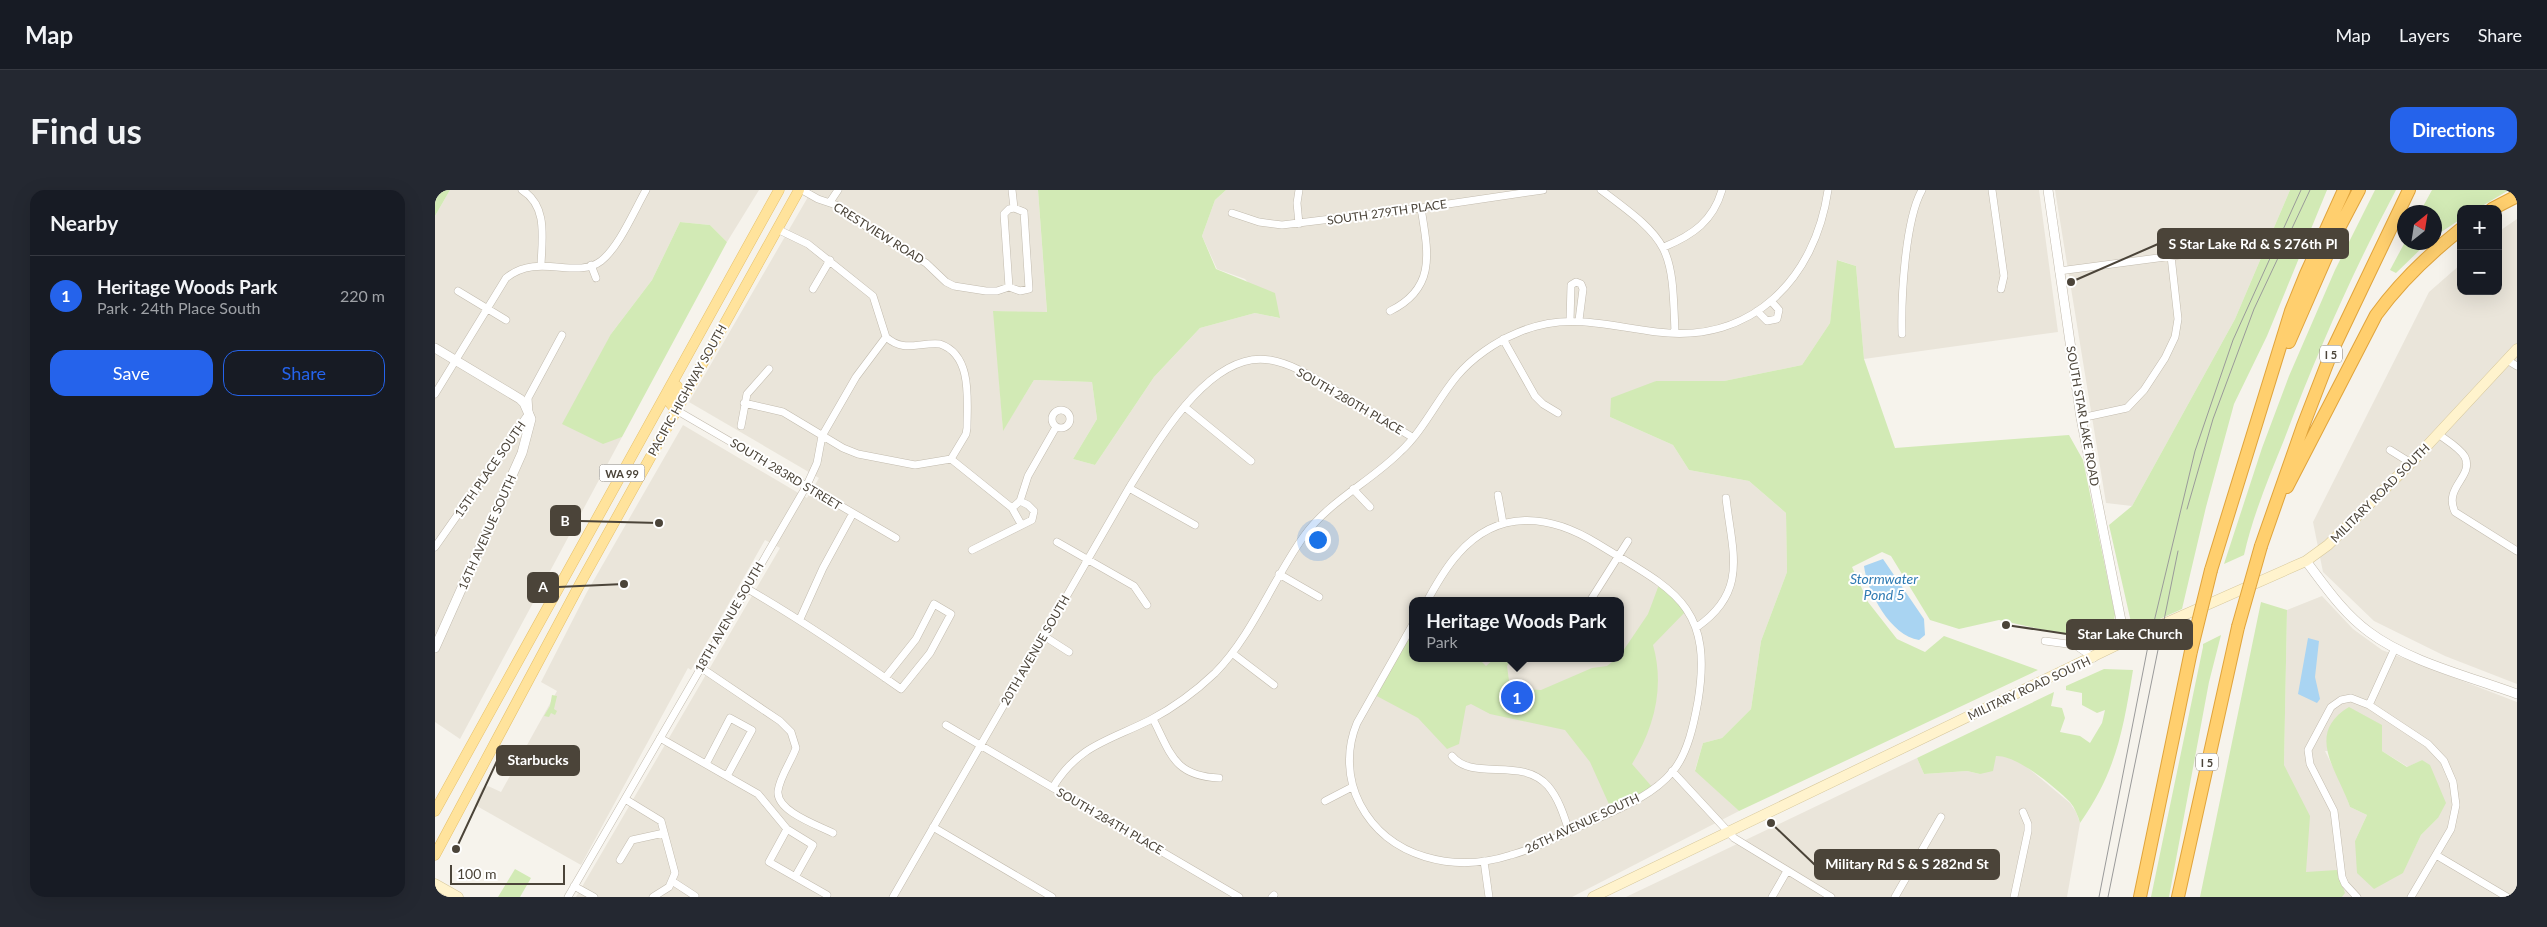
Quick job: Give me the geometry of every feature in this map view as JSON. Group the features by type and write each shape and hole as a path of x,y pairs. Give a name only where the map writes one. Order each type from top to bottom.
{"highway":[{"path":"2140,897 2191,650 2211,570 2262,404 2305,274 2344,190"},
{"path":"2262,404 2338,230 2359,190"},
{"name":"I 5","path":"2178,897 2238,627 2267,524 2332,351 2409,190"},
{"path":"2500,205 2517,196"},
{"path":"2267,524 2376,316 2393,293 2423,260 2457,232"}],"main road":[{"name":"PACIFIC HIGHWAY SOUTH","path":"435,811 779,190"},
{"name":"PACIFIC HIGHWAY SOUTH","path":"435,855 581,582 800,190"},
{"name":"MILITARY ROAD SOUTH","path":"1593,897 1727,831 2125,642 2306,560 2328,545 2411,463 2517,349"},
{"path":"676,410 670,403 690,350"},
{"path":"435,884 458,897"}],"street":[{"path":"521,190 528,194 540,210 541,264"},
{"path":"435,394 486,308 509,275 525,267 541,264 576,267 600,262 613,248 646,190"},
{"name":"CRESTVIEW ROAD","path":"800,190 839,206 875,233 926,263 946,282 954,286 986,291 997,291 1009,287 1015,291 1029,288 1024,212 1014,208 1012,190"},
{"path":"830,202 838,190"},
{"path":"1299,190 1297,202 1299,224"},
{"name":"SOUTH 279TH PLACE","path":"1232,213 1259,222 1283,225 1299,224 1543,190"},
{"path":"1601,190 1651,228 1665,247 1673,281 1675,333"},
{"path":"1665,247 1697,231 1712,213 1722,190"},
{"path":"1053,788 1065,768 1079,755 1153,719 1197,690 1232,653 1306,532 1325,512 1401,452 1458,375 1480,355 1503,339 1544,323 1579,320 1675,333 1721,327 1757,311 1771,301 1793,279 1813,248 1822,223 1828,190"},
{"path":"1902,334 1901,301 1913,211 1922,190"},
{"path":"1992,190 2004,276 2001,289"},
{"name":"SOUTH STAR LAKE ROAD","path":"2048,190 2081,418 2125,642"},
{"path":"1009,287 1004,214 1009,209 1014,208"},
{"path":"1390,311 1410,299 1425,273 1427,244 1421,208"},
{"path":"744,403 783,412 822,436 858,454 910,464 924,465 951,459 966,434 967,382 959,360 949,348 940,344 907,348 886,337 873,296 808,244 777,229"},
{"path":"2059,271 2211,251"},
{"path":"2081,418 2127,408 2144,390 2165,358 2175,337 2178,319 2171,256"},
{"path":"813,290 830,260"},
{"path":"591,265 596,278"},
{"path":"1570,321 1569,290 1571,285 1576,282 1581,284 1583,289 1579,320"},
{"path":"458,290 506,320"},
{"path":"1757,311 1767,321 1777,319 1779,310 1771,301"},
{"name":"15TH PLACE SOUTH","path":"435,547 529,413 528,398 562,335"},
{"name":"18TH AVENUE SOUTH","path":"568,897 807,485 817,463 822,436 856,377 886,337"},
{"path":"1503,339 1535,396 1557,413"},
{"path":"435,348 520,399 529,413"},
{"name":"SOUTH 280TH PLACE","path":"1185,408 1214,377 1233,364 1253,359 1270,360 1287,364 1314,378 1412,438"},
{"path":"2507,360 2517,366"},
{"path":"741,426 747,394 769,369"},
{"path":"1185,408 1251,461"},
{"name":"20TH AVENUE SOUTH","path":"893,897 1129,488 1164,433 1185,408"},
{"name":"SOUTH 283RD STREET","path":"676,410 896,538"},
{"name":"16TH AVENUE SOUTH","path":"435,648 512,480 530,428 529,413"},
{"path":"1012,508 1020,501 1029,476 1056,427"},
{"path":"2439,434 2461,452 2466,464 2465,471 2451,494 2451,503 2455,512 2517,551"},
{"path":"2390,450 2411,463"},
{"path":"951,459 1012,508 1021,524"},
{"path":"1129,488 1195,525"},
{"path":"1353,489 1370,507"},
{"path":"1498,495 1503,524"},
{"path":"1429,597 1451,562 1468,543 1503,524 1518,520 1549,522 1581,534 1671,590 1688,610 1697,627 1721,607 1733,580 1726,498"},
{"path":"972,550 1021,524 1028,523 1034,516 1031,507 1020,501"},
{"path":"800,619 823,568 853,513"},
{"path":"1593,597 1628,541"},
{"path":"1057,542 1134,586 1147,605"},
{"path":"2306,560 2333,596 2358,623 2395,648 2517,694"},
{"path":"1279,574 1319,597"},
{"path":"746,588 800,619 885,678 901,689 930,653 951,614 934,604 916,639 885,678"},
{"name":"26TH AVENUE SOUTH","path":"1484,862 1517,854 1569,832 1635,800 1672,771 1688,740 1698,704 1701,661 1697,627"},
{"path":"1409,631 1353,732 1349,760 1352,787 1367,815 1379,831 1393,842 1429,858 1448,861 1484,862 1489,897"},
{"path":"1044,636 1069,652"},
{"path":"2045,641 2075,645 2094,658"},
{"path":"2369,705 2395,648"},
{"path":"1232,653 1274,685"},
{"path":"701,668 780,722 791,732 796,748 778,789 778,799 784,807 833,833"},
{"path":"2357,897 2345,884 2342,877 2334,811 2310,764 2308,750 2331,707 2345,699 2357,700 2369,705 2428,744 2445,761 2453,782 2456,806 2455,818 2411,897"},
{"path":"706,764 730,718 752,730 727,776"},
{"path":"1153,719 1171,756 1180,767 1201,777 1219,778"},
{"name":"SOUTH 284TH PLACE","path":"946,725 1239,897"},
{"path":"660,738 758,794 787,829 813,844 795,876"},
{"path":"1452,756 1460,762 1474,767 1515,769 1537,777 1553,794 1569,832"},
{"path":"1672,771 1727,831 1787,871 1831,897"},
{"path":"1325,801 1352,787"},
{"path":"625,799 661,821 675,873 669,887 653,897"},
{"path":"2014,897 2028,831 2028,824 2023,812"},
{"path":"1895,897 1941,816"},
{"path":"933,827 1052,897"},
{"path":"787,829 769,862 827,895"},
{"path":"620,860 632,840 664,832"},
{"path":"2436,855 2507,897"},
{"path":"1772,897 1787,871"},
{"path":"672,881 695,896"},
{"path":"574,886 594,897"}],"shaded area":[{"path":"450,190 759,190 727,242 710,225 680,222 652,280 611,334 602,443 622,437 460,739 435,722 435,216"},
{"path":"812,190 1038,190 1047,313 994,311 1003,430 1034,380 1092,382 1097,419 1073,459 1095,465 1154,377 1200,328 1255,313 1279,318 1245,279 1217,269 1202,236 1215,200 1226,190 2039,190 2058,332 1864,359 1856,266 1838,260 1830,323 1802,365 1724,381 1656,381 1610,417 1673,445 1689,470 1749,481 1786,513 1787,572 1761,641 1751,709 1722,738 1703,743 1695,770 1739,811 1572,897 576,897 780,548 765,540 691,670 688,668 581,865 475,805 482,788 488,786 501,792 557,691 541,682 587,592 683,425 807,498 819,478 689,402"},
{"path":"2055,190 2290,190 2235,319 2132,506 2106,503"},
{"path":"2517,219 2517,684 2445,656 2374,621 2323,572 2313,522 2429,292 2457,268 2457,295 2502,295 2502,229"},
{"path":"2322,596 2353,629 2382,650 2517,702 2517,897 2306,897 2284,765 2287,610","holes":["2325,751 2382,751 2408,767 2422,760 2438,818 2421,835 2403,872 2355,841 2367,815 2350,807 2343,787"]},
{"path":"1996,756 2005,756 2021,762 2070,803 2076,812 2080,823 2067,897 1626,897 1917,758 1924,774 1967,771 1980,774"}],"green space":[{"path":"435,190 450,190 435,216"},
{"path":"1038,190 1226,190 1215,200 1202,236 1216,269 1275,293 1280,318 1255,313 1200,328 1154,377 1095,465 1073,459 1097,419 1092,382 1034,380 1003,431 993,311 1047,312"},
{"path":"2290,190 2327,190 2267,336 2234,404 2206,507 2182,609 2133,631 2109,525 2132,506 2235,319"},
{"path":"2375,190 2396,190 2350,282 2309,376 2262,496 2244,555 2224,564 2262,448 2289,376 2335,270"},
{"path":"2432,190 2509,190 2484,205 2457,205 2457,222 2442,231 2442,205 2424,205"},
{"path":"680,222 710,225 727,242 622,437 603,444 562,424 611,334 652,280"},
{"path":"2401,250 2420,250 2396,273 2390,270"},
{"path":"1837,260 1856,266 1864,359 1895,448 2069,435 2083,460 2115,615 2111,634 2085,639 1999,620 1959,629 1930,620 1891,556 1882,552 1852,567 1868,602 1897,639 1925,652 1944,636 2038,670 1739,811 1695,771 1703,743 1722,738 1751,709 1761,641 1787,572 1786,513 1749,481 1689,470 1673,445 1610,417 1611,398 1656,381 1724,381 1802,365 1830,323"},
{"path":"1660,582 1688,609 1653,645 1658,676 1655,707 1646,736 1632,764 1653,788 1612,811 1590,762 1565,730 1490,714 1471,704 1466,706 1459,744 1447,749 1418,718 1373,694 1409,631 1409,662 1482,662 1486,666 1490,662 1510,662 1507,666 1510,688 1541,690 1592,668 1607,666 1612,662 1624,662 1624,650 1648,614"},
{"path":"2261,602 2287,610 2284,765 2310,816 2306,872 2337,870 2345,893 2342,897 2200,897"},
{"path":"2221,635 2209,682 2169,897 2151,897 2203,644"},
{"path":"2104,669 2133,670 2126,712 2110,768 2102,786 2080,823 2072,804 2055,788 2025,766 2005,757 1996,756 1993,771 1980,774 1967,771 1924,774 1917,758 2054,692 2051,706 2062,708 2065,718 2060,732 2080,736 2090,743 2102,723 2105,710 2097,713 2082,705 2082,693 2066,690 2066,686"},
{"path":"552,695 557,696 554,709 557,711 555,715 551,713 549,717 544,716 550,706"},
{"path":"2349,707 2382,725 2382,751 2407,767 2422,760 2430,765 2446,803 2438,818 2421,835 2403,873 2374,889 2357,873 2355,841 2367,815 2350,807 2328,754 2326,741 2328,729 2336,718"},
{"path":"515,869 531,878 520,897 498,897"}],"water":[{"name":"Stormwater Pond 5","path":"1883,559 1924,619 1925,635 1919,640 1909,637 1890,622 1875,600 1864,566"},
{"path":"2308,638 2319,641 2315,677 2320,699 2317,703 2298,694"}],"tram line":[{"path":"2099,897 2147,651 2195,451 2233,340 2301,190"},
{"path":"2187,509 2213,419 2254,309 2310,190"},
{"path":"2108,897 2178,551"}],"place":[{"name":"S Star Lake Rd & S 276th Pl","path":"2071,282"},
{"name":"B","path":"659,523"},
{"name":"A","path":"624,584"},
{"name":"Star Lake Church","path":"2006,625"},
{"name":"Heritage Woods Park","path":"1517,697"},
{"name":"Military Rd S & S 282nd St","path":"1771,823"},
{"name":"Starbucks","path":"456,849"}]}
